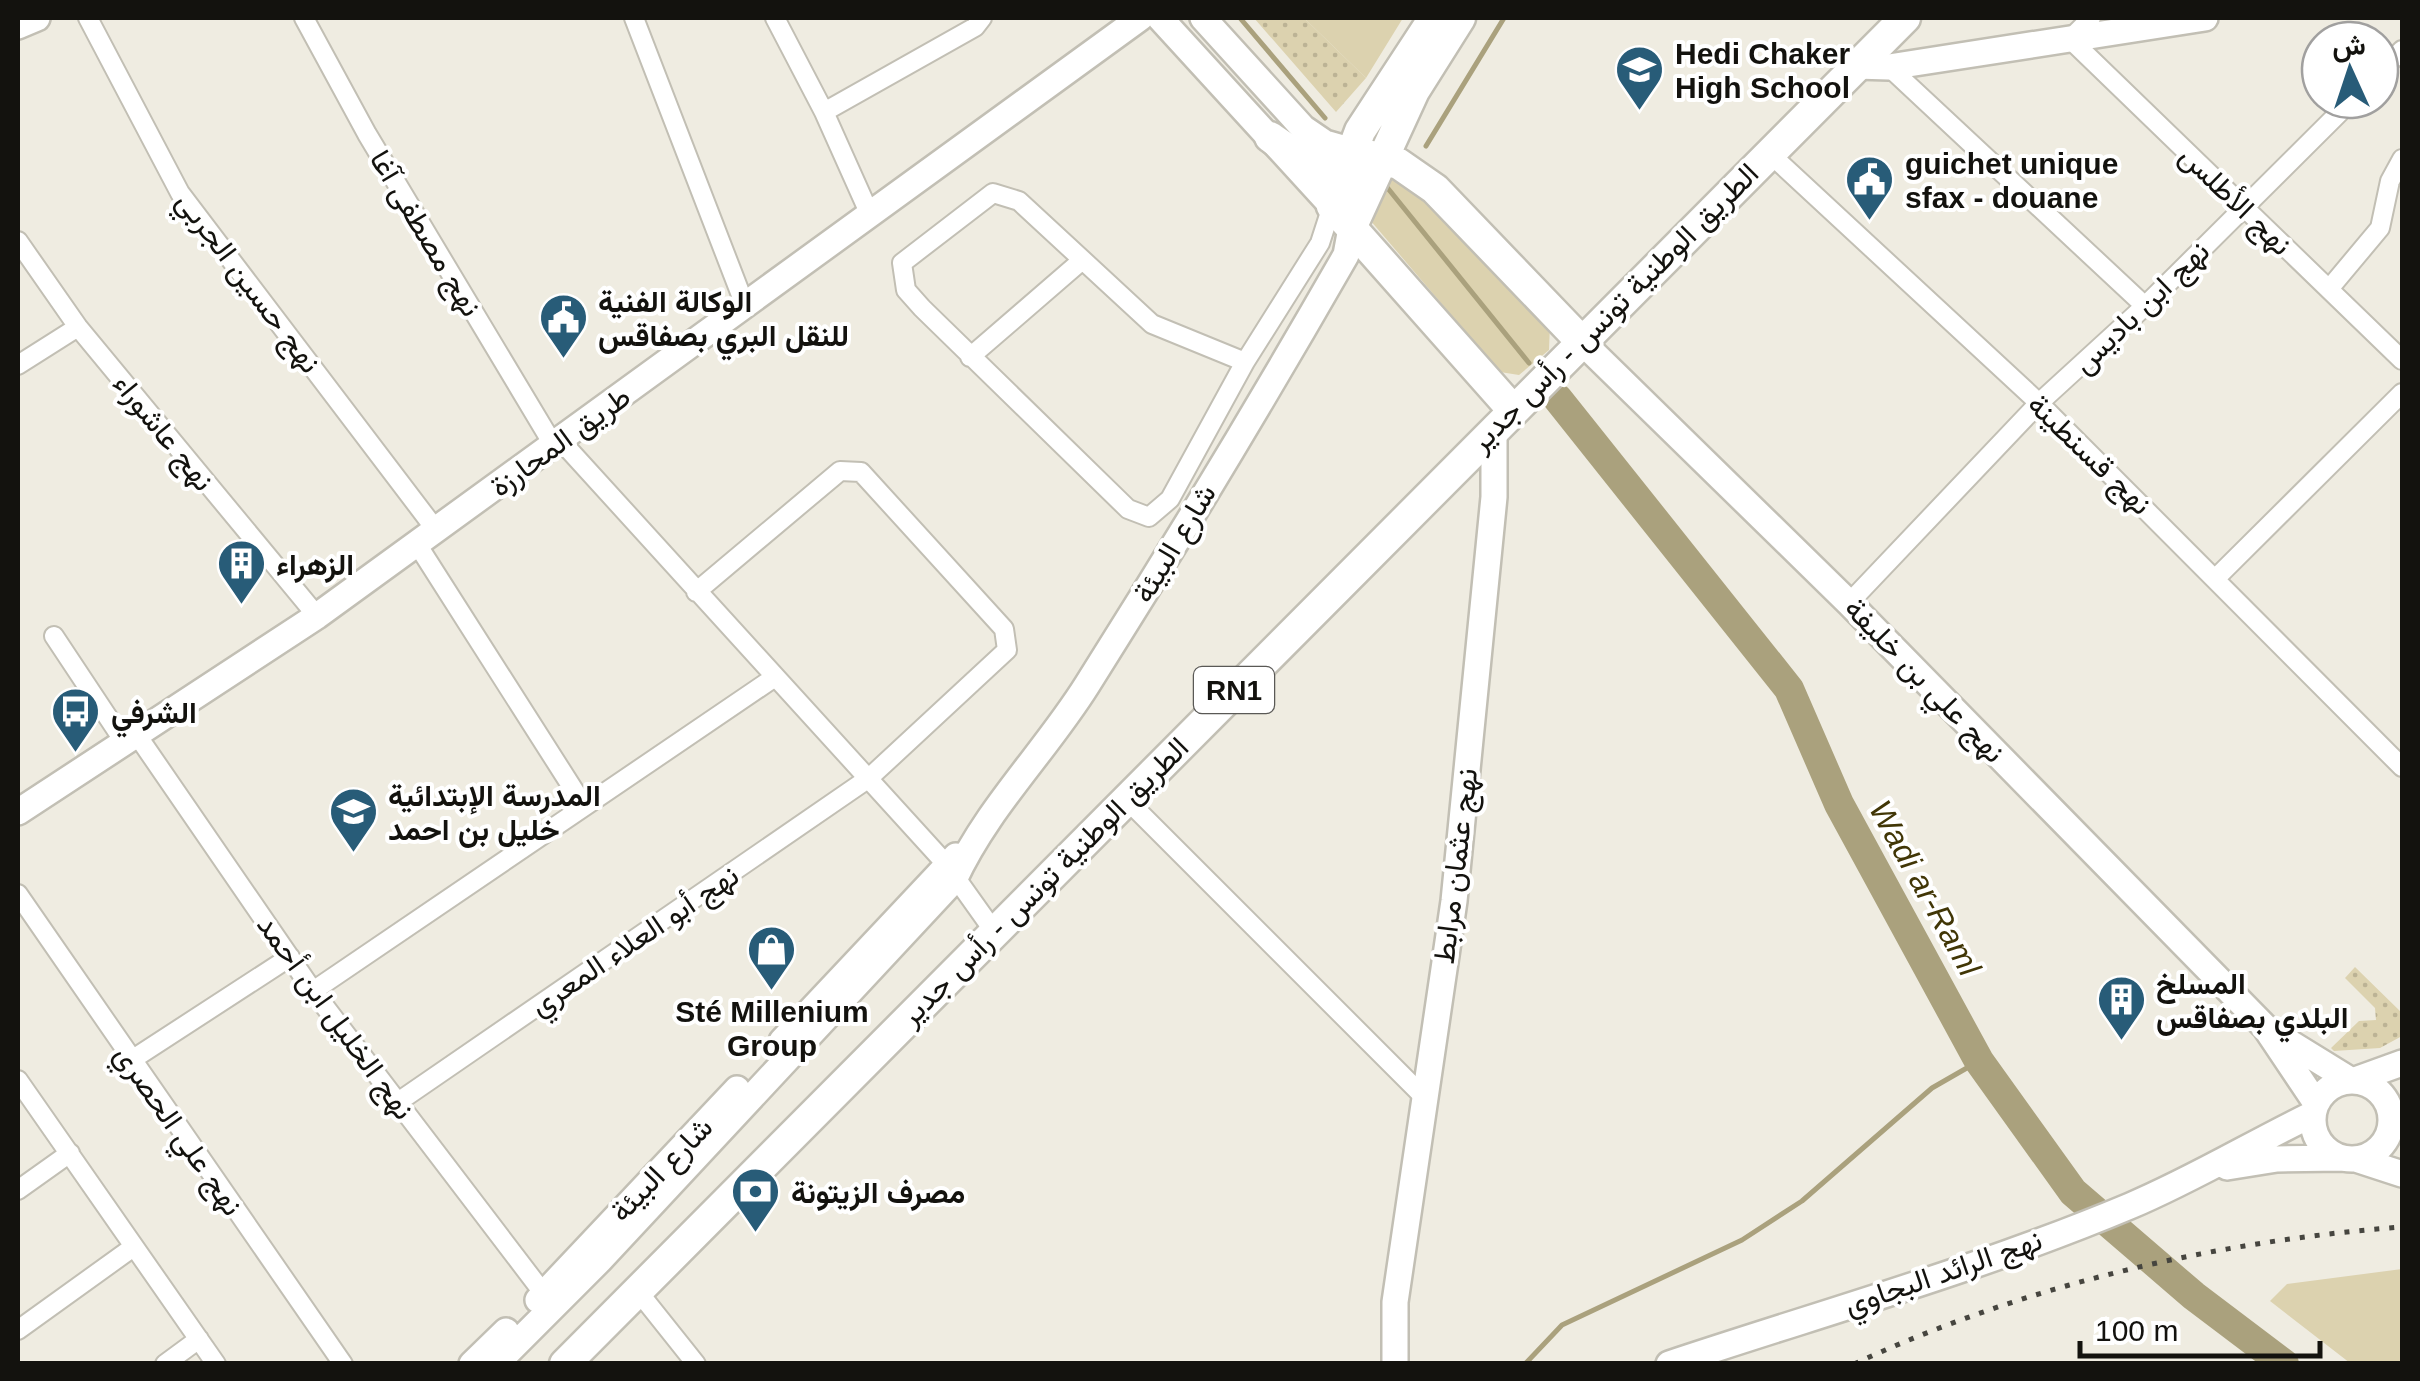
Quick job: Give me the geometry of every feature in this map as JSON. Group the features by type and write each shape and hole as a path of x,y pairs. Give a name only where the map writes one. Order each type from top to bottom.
{"main road":[{"path":"1434,18 1360,131 1349,160 1341,217 1467,362 1503,419"},
{"path":"1341,217 1382,159 1414,91 1460,18"},
{"name":"الطريق الوطنية تونس - رأس جدير","path":"565,1364 1767,151 1905,18"},
{"path":"1414,91 1409,125 1435,190"},
{"path":"1270,137 1307,162 1382,159 1407,168 1435,190 1580,340"},
{"path":"1467,362 1479,406 1473,451"}],"street":[{"path":"18,26 37,18"},
{"name":"نهج حسين الجربي","path":"88,18 180,193 426,537 584,806"},
{"name":"نهج مصطفى آغا","path":"304,18 366,134 558,443 870,778 950,872 993,930"},
{"path":"634,18 746,308"},
{"path":"775,18 824,112 871,217"},
{"path":"824,112 975,27 982,18"},
{"name":"طريق المحارزة","path":"18,812 318,616 1140,18"},
{"path":"1160,18 1341,217 1245,362 1170,499 1146,517 1128,510 970,358 906,290 900,271 906,258 997,192 1019,200 1080,262 1152,324 1245,362"},
{"path":"1204,18 1314,138 1349,160"},
{"path":"2070,39 2091,18"},
{"path":"1856,66 1889,67 2205,18"},
{"name":"نهج الأطلس","path":"2070,39 2402,360"},
{"path":"1889,67 2146,306"},
{"name":"نهج ابن باديس","path":"1849,603 2039,403 2146,306 2332,120"},
{"name":"نهج قسنطينة","path":"1767,151 2039,403 2402,767"},
{"path":"2329,289 2380,228 2390,181 2402,160"},
{"name":"شارع البيئة","path":"496,1364 600,1260 950,872 1084,690 1338,270 1346,255 1341,217"},
{"name":"نهج عاشوراء","path":"18,241 78,327 318,616"},
{"path":"970,358 1080,262"},
{"path":"18,365 78,327"},
{"name":"نهج علي بن خليفة","path":"1580,340 1849,603 2265,1027 2315,1108"},
{"path":"2216,578 2402,393"},
{"name":"نهج عثمان مرابط","path":"1395,1364 1396,1302 1454,901 1503,419"},
{"name":"نهج أبو العلاء المعري","path":"398,1102 870,778 1007,650 1004,629 861,472 840,471 696,592"},
{"name":"نهج الخليل ابن أحمد","path":"54,636 314,991 544,1294"},
{"path":"314,991 775,677"},
{"path":"1126,799 1424,1096"},
{"name":"شارع البيئة","path":"472,1364 950,872"},
{"name":"نهج علي الحصري","path":"18,894 343,1364"},
{"path":"130,1061 290,957"},
{"name":"نهج علي بن خليفة","path":"2265,1027 2352,1080"},
{"path":"2352,1080 2376,1088 2397,1116 2385,1142 2367,1156 2349,1158 2323,1146 2315,1108 2330,1087 2402,1063"},
{"path":"18,1080 216,1364"},
{"name":"نهج الرائد البجاوي","path":"1669,1364 2127,1207 2213,1170 2315,1108"},
{"path":"18,1190 70,1154"},
{"name":"نهج الرائد البجاوي","path":"2213,1170 2277,1159 2349,1158 2402,1174"},
{"path":"18,1330 132,1248"},
{"path":"637,1290 696,1364"},
{"name":"نهج عثمان مرابط","path":"1377,1364 1396,1302"},
{"path":"165,1364 199,1339"}],"shaded area":[{"path":"1254,18 1304,18 1366,78 1336,112"},
{"path":"1304,18 1403,18 1366,78"},
{"path":"1393,177 1421,193 1550,324 1549,350 1519,375 1500,372 1370,220 1376,194"},
{"path":"2355,967 2402,1013 2402,1036 2380,1048 2334,1051 2331,1048 2359,1021 2376,1020 2375,1008 2345,978"},
{"path":"2402,1269 2402,1363 2350,1363 2270,1301 2287,1284"}],"waterway":[{"name":"Wadi ar-Raml","path":"1240,18 1325,118"},
{"path":"1426,146 1504,18"},
{"name":"Wadi ar-Raml","path":"1386,186 1529,363"},
{"name":"Wadi ar-Raml","path":"1558,399 1789,689 1839,804 1979,1061 2073,1192 2194,1296 2284,1364"},
{"path":"1525,1364 1562,1325 1742,1240 1802,1201 1932,1088 1979,1061"}],"railway":[{"path":"1854,1364 1985,1311 2122,1271 2262,1243 2402,1227"}],"place":[{"name":"Hedi Chaker High School","path":"1640,112"},
{"name":"guichet unique sfax - douane","path":"1870,222"},
{"name":"الوكالة الفنية للنقل البري بصفاقس","path":"563,360"},
{"name":"الزهراء","path":"241,606"},
{"name":"الشرفي","path":"76,754"},
{"name":"المدرسة الإبتدائية خليل بن احمد","path":"353,854"},
{"name":"Sté Millenium Group","path":"772,992"},
{"name":"المسلخ البلدي بصفاقس","path":"2121,1042"},
{"name":"مصرف الزيتونة","path":"756,1234"}]}
